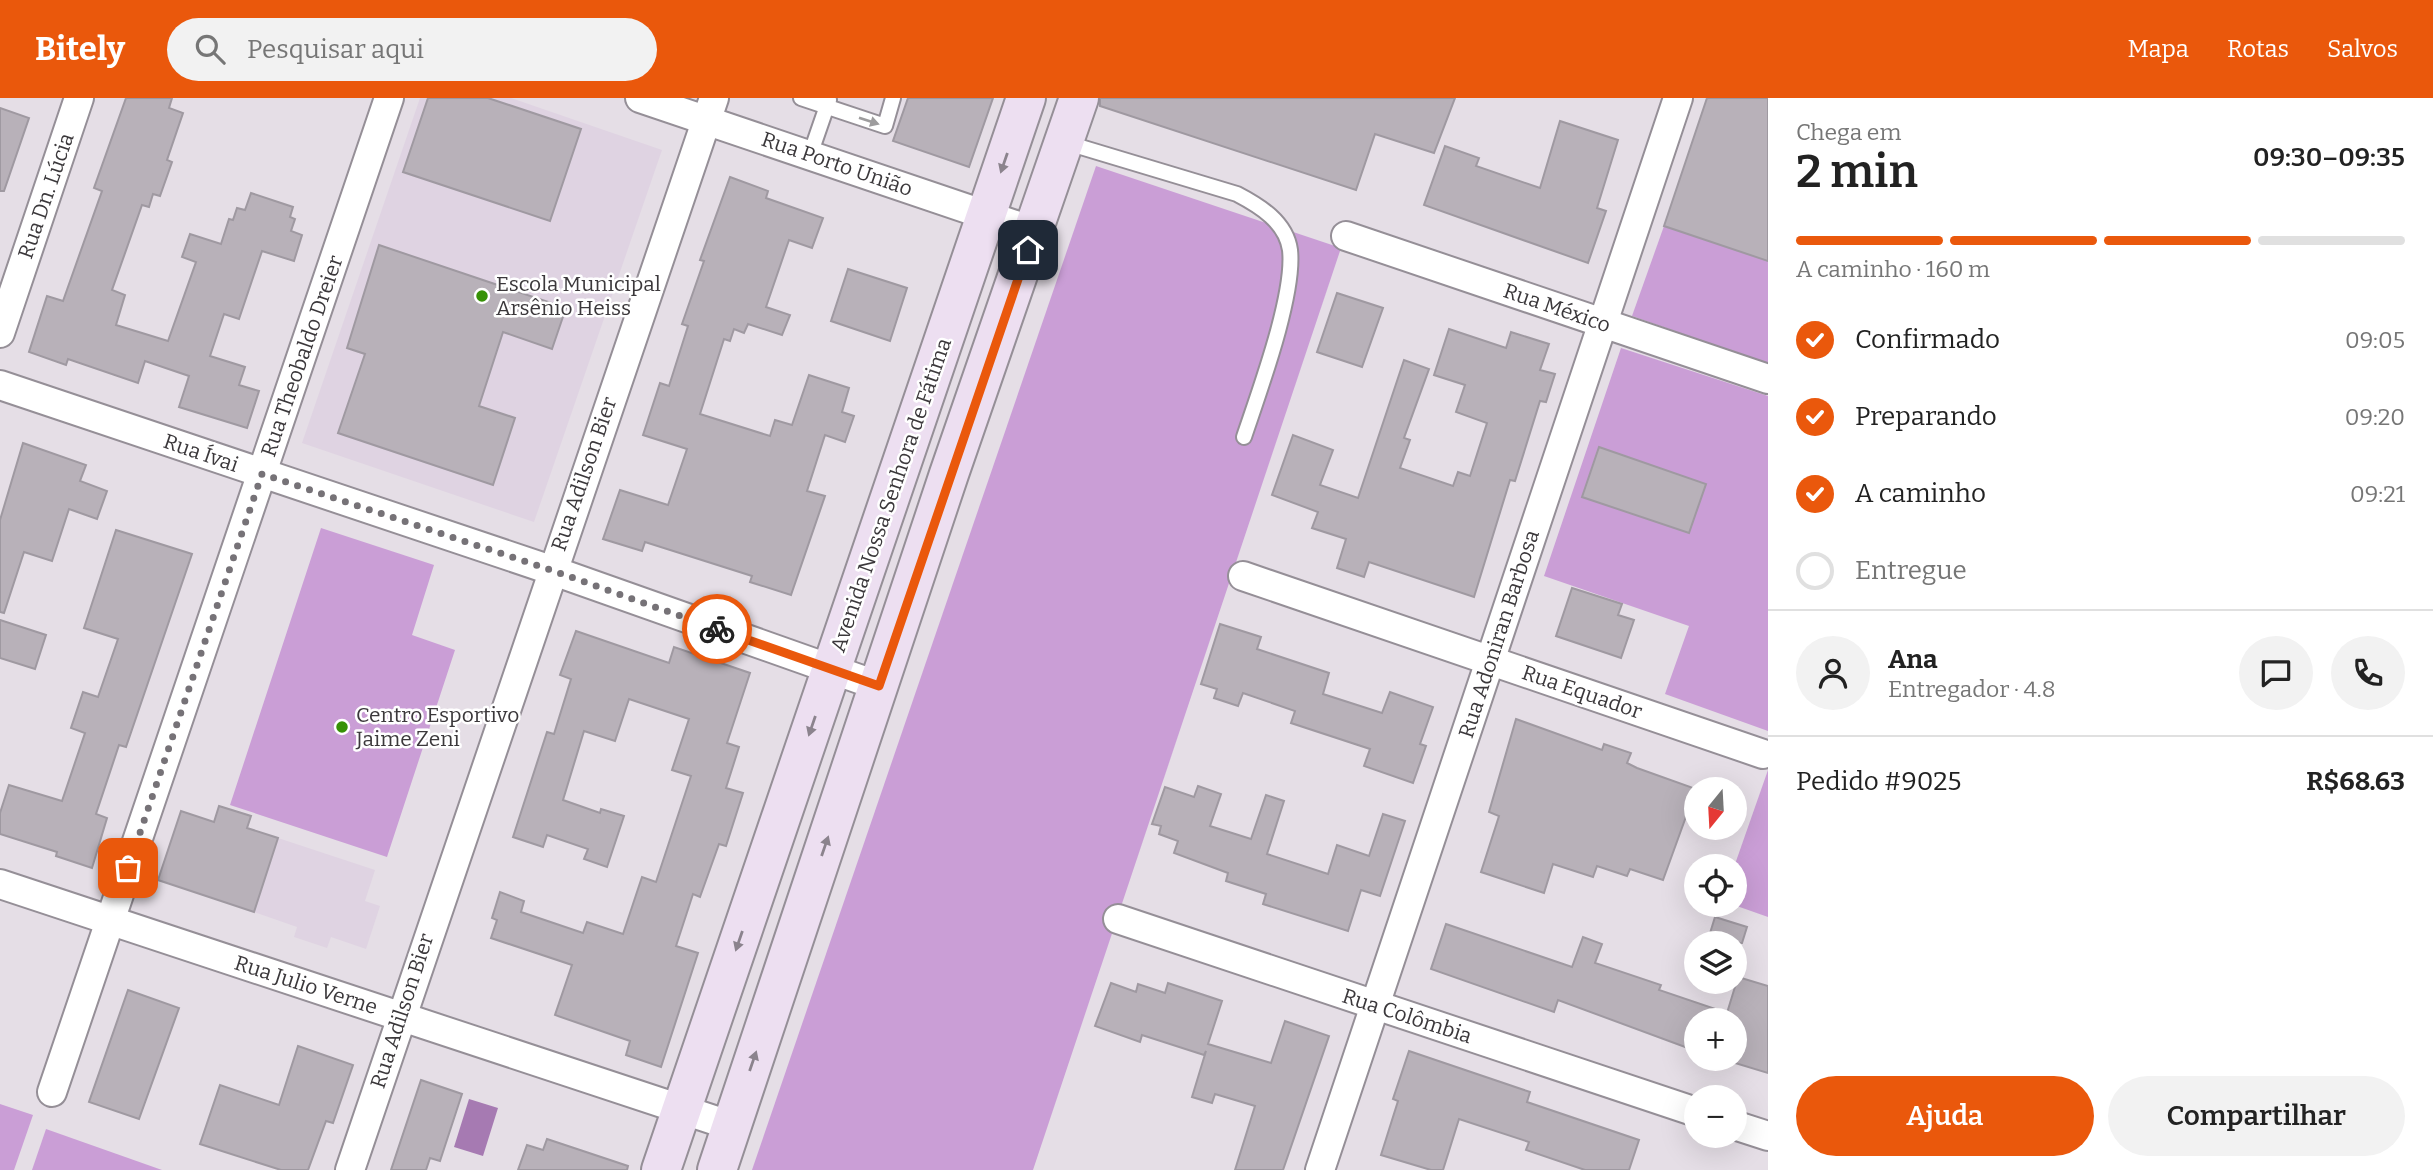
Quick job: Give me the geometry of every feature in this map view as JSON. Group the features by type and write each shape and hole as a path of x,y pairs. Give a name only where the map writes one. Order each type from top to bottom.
{"street":[{"name":"Rua Dn. Lúcia","path":"0,333 79,98"},
{"name":"Rua Theobaldo Dreier","path":"52,1092 389,98"},
{"name":"Rua Porto União","path":"640,98 710,109 810,155 1033,231"},
{"name":"Avenida Nossa Senhora de Fátima","path":"661,1170 1026,98"},
{"path":"717,1170 1079,98"},
{"name":"Rua Adoniran Barbosa","path":"1320,1170 1678,98"},
{"name":"Rua Adilson Bier","path":"350,1170 400,1015 710,109"},
{"name":"Rua México","path":"1346,236 1768,379"},
{"name":"Rua Ívai","path":"0,385 551,570 879,686"},
{"name":"Rua Equador","path":"1242,576 1763,754"},
{"name":"Rua Julio Verne","path":"0,884 732,1126"},
{"name":"Rua Colômbia","path":"1118,919 1684,1108"},
{"path":"1747,1129 1768,1136"}],"lane":[{"path":"801,98 828,102 885,126 892,98"},
{"path":"810,155 828,102"},
{"path":"1064,142 1237,194 1261,206 1277,222 1290,249 1285,293 1268,366 1244,437"}],"shaded area":[{"name":"Escola Municipal Arsênio Heiss","path":"420,98 511,98 662,150 534,522 302,443"},
{"path":"1096,166 1341,248 1033,1170 752,1170"},
{"path":"1664,226 1768,261 1768,364 1632,316"},
{"path":"1621,348 1768,396 1768,731 1665,694 1689,626 1544,576"},
{"name":"Centro Esportivo Jaime Zeni","path":"321,528 434,565 412,635 455,650 387,857 230,805"},
{"path":"1768,770 1768,917 1747,910 1747,854 1739,854 1743,840 1747,840 1747,830"},
{"path":"278,838 375,870 365,901 380,906 366,949 331,937 327,948 294,937 297,927 254,912"},
{"path":"469,1099 498,1108 483,1156 454,1147"},
{"path":"0,1104 33,1115 14,1170 0,1170"},
{"path":"46,1129 162,1170 32,1170"}],"building":[{"path":"126,98 172,98 169,108 183,113 167,160 172,162 160,196 153,194 149,207 142,205 112,290 125,295 116,325 168,341 196,262 182,257 190,234 221,244 229,219 233,220 237,208 245,210 251,193 293,207 290,217 295,219 291,231 302,235 294,261 262,251 239,319 224,314 210,356 245,367 239,385 259,391 247,428 179,407 189,376 145,361 138,383 68,359 66,365 29,352 47,296 63,301 102,191 94,188"},
{"path":"428,98 488,98 581,129 550,221 403,172"},
{"path":"908,98 993,98 969,167 893,141"},
{"path":"1100,98 1455,98 1434,153 1375,134 1356,190 1100,106"},
{"path":"1707,98 1768,98 1768,261 1664,226"},
{"path":"0,108 29,118 4,191 0,191"},
{"path":"1560,121 1618,140 1597,208 1606,211 1588,263 1424,205 1445,146 1479,158 1476,166 1540,188"},
{"path":"730,177 768,191 766,198 823,218 812,248 789,240 766,307 790,315 782,335 748,324 744,333 734,329 730,341 724,339 700,414 770,436 775,420 792,425 809,375 849,388 842,412 854,416 845,442 825,435 807,491 825,496 791,595 750,582 752,576 645,542 642,551 603,539 620,490 668,505 687,449 643,435 660,383 669,386 688,326 682,324 704,261 700,260"},
{"path":"379,245 566,308 552,349 503,332 479,406 515,418 493,485 338,433 365,354 347,348"},
{"path":"848,269 907,288 890,341 831,321"},
{"path":"1337,293 1383,308 1362,367 1317,352"},
{"path":"1449,329 1506,348 1511,332 1549,344 1540,370 1555,374 1546,402 1540,401 1515,481 1510,480 1474,597 1369,562 1364,577 1337,568 1346,539 1312,528 1318,512 1272,495 1293,435 1333,450 1320,485 1358,498 1404,360 1429,369 1404,438 1410,440 1400,468 1453,486 1458,472 1470,476 1487,423 1456,412 1465,385 1434,375"},
{"path":"23,443 86,465 80,481 107,491 97,519 69,509 52,561 24,552 4,613 0,612 0,520"},
{"path":"1599,447 1706,484 1689,533 1582,497"},
{"path":"116,530 192,554 126,747 119,745 96,814 107,818 92,868 56,856 57,852 0,834 0,813 9,785 62,801 85,733 71,728 83,692 98,697 118,639 84,628"},
{"path":"1572,588 1622,604 1618,615 1634,620 1621,658 1556,636"},
{"path":"0,620 46,635 35,669 0,658"},
{"path":"1220,624 1261,637 1257,649 1329,673 1323,694 1382,713 1390,692 1433,707 1420,744 1426,746 1413,783 1364,766 1370,749 1291,723 1295,711 1243,693 1238,706 1214,698 1217,689 1201,684"},
{"path":"576,631 669,663 674,647 750,673 727,743 739,747 726,788 743,793 726,846 719,844 700,897 693,894 676,946 698,953 661,1067 626,1055 630,1041 555,1015 572,965 491,938 497,920 492,918 500,892 524,901 521,912 583,933 587,922 623,934 642,877 656,882 691,776 672,770 689,719 629,699 615,741 584,731 563,800 600,813 601,809 624,816 607,867 584,859 588,849 547,835 543,847 513,837 547,732 554,734 571,679 560,675"},
{"path":"1516,719 1602,750 1604,744 1631,753 1627,763 1684,785 1684,822 1663,880 1630,869 1627,876 1597,866 1593,877 1553,864 1544,893 1481,872 1499,816 1489,812"},
{"path":"1198,786 1221,794 1210,826 1251,839 1266,795 1284,801 1267,854 1328,874 1337,845 1369,856 1383,814 1405,821 1380,896 1361,890 1348,931 1263,904 1266,894 1226,881 1228,873 1174,853 1178,841 1159,834 1161,826 1152,824 1165,787 1194,797"},
{"path":"219,806 251,816 247,828 278,838 254,912 158,880 181,811 214,822"},
{"path":"1715,917 1747,927 1746,931 1711,931"},
{"path":"1446,924 1572,967 1583,937 1602,944 1595,963 1661,985 1659,990 1712,1008 1684,1008 1684,1047 1558,1000 1554,1012 1431,969"},
{"path":"1747,980 1768,986 1768,1073 1747,1067 1747,1008 1729,1008 1733,994 1747,994"},
{"path":"1111,983 1136,992 1138,984 1165,993 1168,983 1222,1001 1208,1044 1271,1063 1285,1021 1329,1036 1283,1170 1235,1170 1255,1106 1215,1094 1212,1103 1192,1097 1206,1051 1204,1055 1142,1035 1140,1042 1095,1026"},
{"path":"128,990 179,1008 139,1119 89,1102"},
{"path":"298,1046 353,1065 333,1123 326,1121 308,1170 281,1170 200,1144 220,1085 279,1105"},
{"path":"1409,1051 1530,1092 1527,1102 1639,1140 1629,1170 1585,1170 1526,1150 1529,1142 1459,1119 1443,1170 1431,1170 1381,1155 1398,1101 1393,1099"},
{"path":"421,1080 462,1094 440,1161 430,1158 426,1170 391,1170"},
{"path":"547,1139 628,1166 627,1170 518,1170 527,1145 543,1150"}],"way so far":[{"path":"128,868 262,474 551,570 717,629"}],"place":[{"name":"Escola Municipal Arsênio Heiss","path":"482,296"},
{"name":"Centro Esportivo Jaime Zeni","path":"342,727"}],"route":[{"path":"717,629 879,686 949,474 1028,250"}]}
